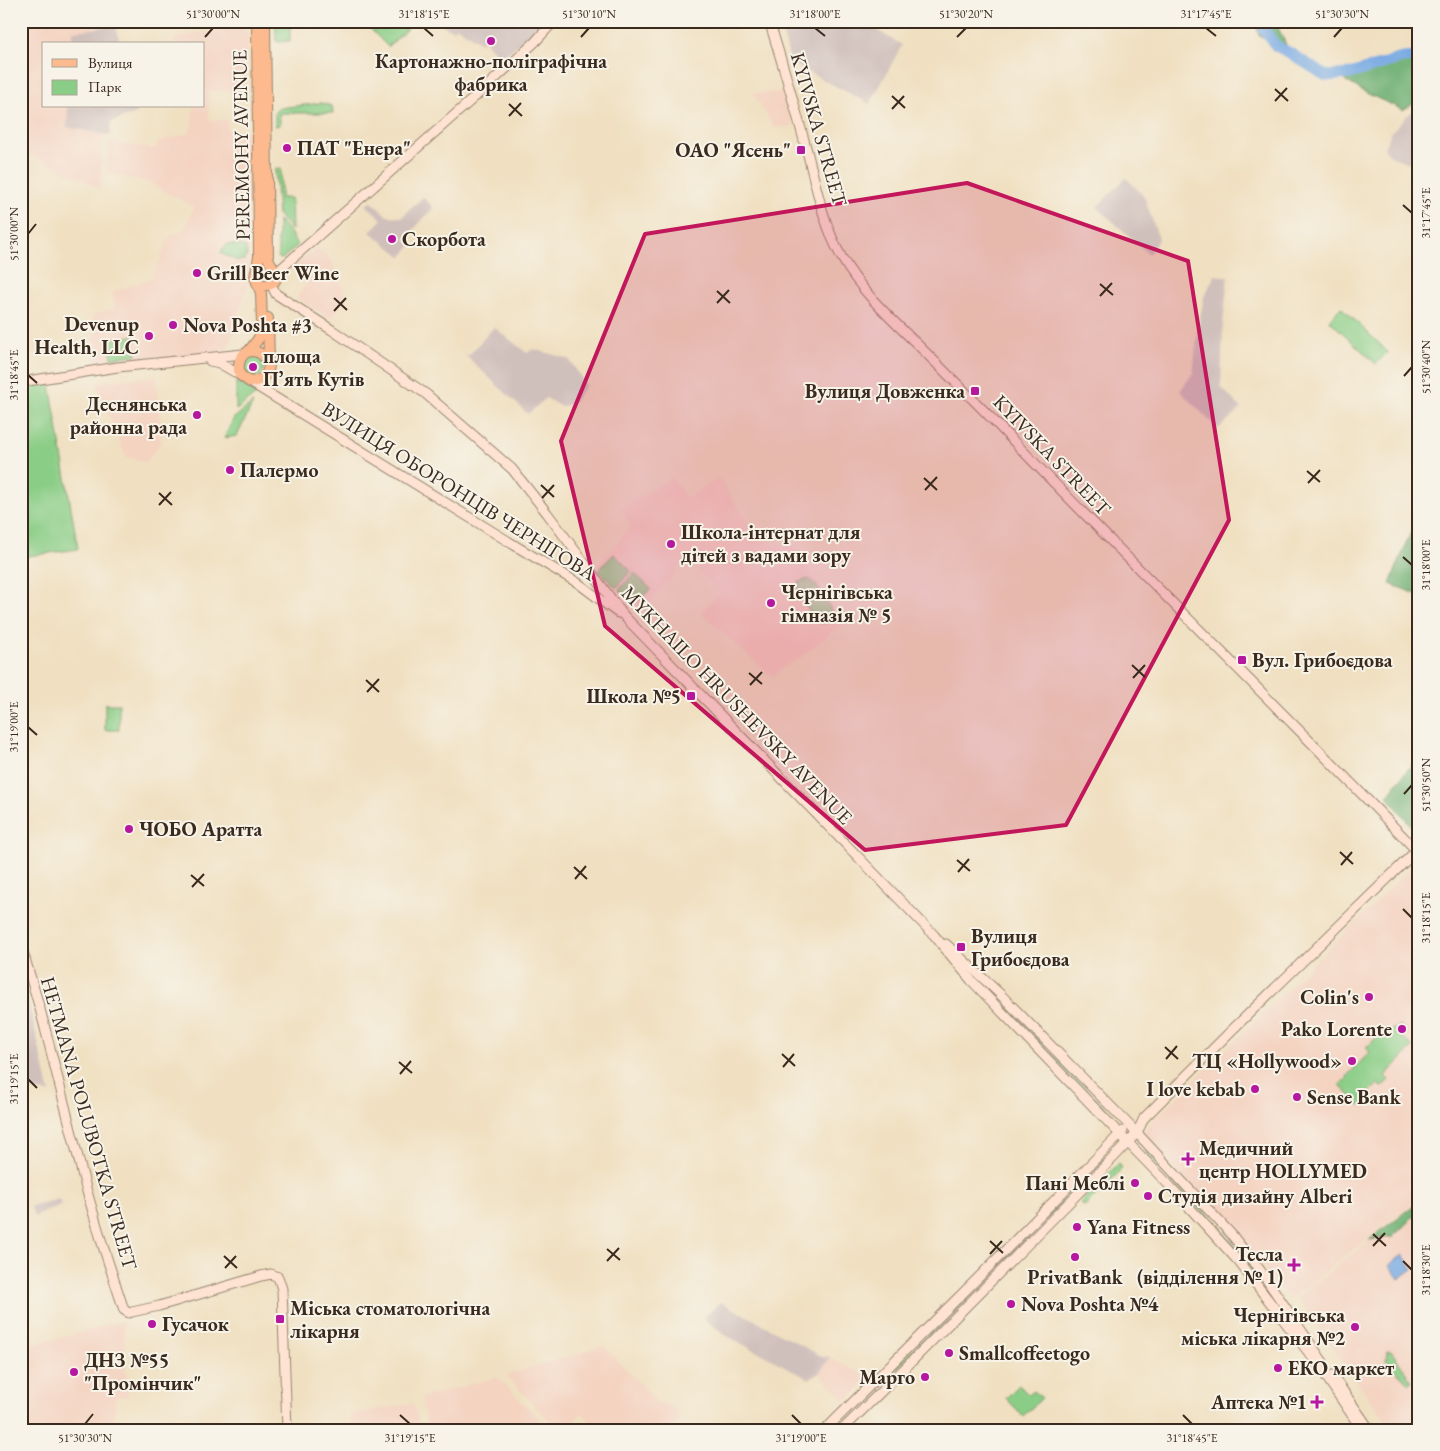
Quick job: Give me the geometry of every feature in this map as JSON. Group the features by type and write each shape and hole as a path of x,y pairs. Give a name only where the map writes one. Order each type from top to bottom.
{"main road":[{"name":"PEREMOHY AVENUE","path":"257,21 262,87 268,257 274,270"},
{"name":"PEREMOHY AVENUE","path":"258,268 265,21"},
{"path":"274,270 488,85 535,42 554,21"},
{"name":"KYIVSKA STREET","path":"769,21 786,72 820,202 832,238 858,284 1417,849"},
{"path":"240,375 238,364 259,338 262,324 261,293 256,277 258,268 264,265 274,270"},
{"path":"258,283 264,286 271,284 276,279 274,270"},
{"path":"205,359 218,363 250,382 261,380 266,376 269,370 268,303 271,284"},
{"name":"MYKHAILO HRUSHEVSKY AVENUE","path":"271,284 276,294 426,394 512,469 624,616 934,935 966,975 1128,1143 1239,1262 1319,1366 1362,1430"},
{"path":"21,382 118,368 256,352 262,354 269,364"},
{"name":"ВУЛИЦЯ ОБОРОНЦІВ ЧЕРНІГОВА","path":"250,382 578,583 624,616"},
{"path":"578,583 586,579 589,571"},
{"path":"825,1430 1129,1125 1144,1118 1417,849"},
{"name":"MYKHAILO HRUSHEVSKY AVENUE","path":"934,935 990,985 1137,1133 1231,1234 1260,1270 1370,1430"},
{"name":"HETMANA POLUBOTKA STREET","path":"21,945 40,1008 86,1188 124,1310 129,1313 159,1306 261,1276 271,1274 278,1277 282,1289 287,1430"},
{"path":"983,992 990,985"},
{"path":"842,1430 1128,1143 1137,1133 1144,1118"}],"highlighted area":[{"path":"967,183 1188,261 1229,520 1066,825 865,850 605,626 561,441 645,234"}],"shaded area":[{"path":"21,21 115,21 116,26 73,31 72,42 42,42 42,108 68,108 67,127 103,135 100,188 21,150"},
{"path":"438,21 543,21 534,32 501,58 484,40 481,43 457,27 454,30 447,28"},
{"path":"779,21 861,21 902,45 870,104 791,63"},
{"path":"116,26 120,42 72,42 73,31"},
{"path":"236,26 249,30 247,90 209,91 209,120 227,120 227,130 249,130 250,276 228,350 96,369 92,316 115,308 112,292 152,278 170,236 184,230 194,207 154,186 153,183 107,173 109,142 156,149 157,142 190,133 194,108 205,108 205,42 175,42 174,39 217,31 220,28"},
{"path":"783,92 793,126 774,128 753,93"},
{"path":"1419,104 1419,167 1391,156 1384,148 1392,131"},
{"path":"68,108 136,108 137,113 111,122 110,136 67,127"},
{"path":"1126,178 1144,196 1159,239 1149,254 1097,207"},
{"path":"423,197 433,208 405,239 411,245 402,257 370,232 382,219 366,205 371,201 387,216 402,217"},
{"path":"317,247 331,260 346,297 331,319 296,298 311,279 297,264"},
{"path":"1215,275 1228,277 1223,324 1221,387 1241,408 1218,429 1180,391 1193,373 1204,297"},
{"path":"494,327 527,353 533,349 569,359 586,385 573,403 561,407 546,398 528,414 465,355 469,355"},
{"path":"157,376 161,442 146,463 126,457 96,383"},
{"path":"673,477 686,498 719,478 749,524 773,545 792,544 844,623 805,654 782,668 774,676 768,673 701,613 720,592 697,570 701,565 686,560 644,610 597,566 630,527 622,508"},
{"path":"1419,860 1419,1199 1290,1299 1232,1229 1141,1135 1155,1119"},
{"path":"21,970 50,1093 21,1088"},
{"path":"59,1199 61,1205 34,1217 31,1206"},
{"path":"1419,1202 1419,1430 1392,1430 1297,1297"},
{"path":"721,1302 825,1358 826,1356 830,1358 819,1373 809,1379 725,1335 703,1318"},
{"name":"ДНЗ №55 \"Промінчик\"","path":"123,1321 128,1396 115,1397 115,1430 21,1430 21,1348"},
{"path":"604,1346 658,1403 671,1406 679,1414 678,1422 669,1430 598,1430 582,1413 565,1430 558,1430 506,1375"},
{"path":"831,1358 870,1378 846,1401 819,1373"},
{"path":"497,1377 550,1430 428,1430 421,1398"},
{"path":"413,1403 421,1430 352,1430 351,1414"}],"green space":[{"path":"275,21 290,21 290,41 276,41"},
{"path":"363,21 415,21 388,47"},
{"path":"1255,21 1275,21 1290,53 1259,35"},
{"path":"1408,61 1419,61 1419,100 1403,110 1368,94 1344,80"},
{"path":"321,103 332,106 333,113 280,113 280,125 275,126 275,112 279,108"},
{"path":"281,168 281,198 291,198 292,230 278,215 275,169"},
{"path":"278,219 290,232 298,245 282,259 278,256"},
{"path":"228,244 246,247 247,256 244,260 238,261 221,253"},
{"path":"1341,307 1388,352 1376,364 1329,320"},
{"path":"133,336 136,355 112,358 109,339"},
{"path":"253,356 263,363 264,367 257,377 253,378 243,371 242,367 249,357"},
{"path":"236,381 257,394 236,410"},
{"path":"50,384 78,549 21,557 21,389"},
{"path":"253,403 237,436 224,438 234,418"},
{"path":"1419,518 1419,595 1390,584 1416,519"},
{"path":"614,554 631,571 616,588 599,570"},
{"path":"634,573 651,589 635,603 619,590"},
{"path":"808,579 819,589 831,612 832,616 825,623 816,622 797,592 799,582"},
{"path":"105,704 119,704 119,730 105,730"},
{"path":"1419,755 1419,828 1413,828 1387,796"},
{"path":"996,996 1118,1121 1117,1124 993,997"},
{"path":"1400,1025 1407,1033 1403,1038 1413,1047 1385,1076 1389,1080 1382,1087 1378,1084 1363,1099 1366,1102 1366,1106 1361,1106 1340,1086 1370,1052 1366,1048 1385,1029 1389,1032 1393,1028 1395,1030"},
{"path":"1147,1151 1250,1263 1276,1302 1233,1247 1145,1153"},
{"path":"1109,1153 1036,1230 873,1393 871,1391"},
{"path":"1118,1164 1122,1169 1085,1206 1080,1203"},
{"path":"1419,1201 1419,1211 1393,1237 1369,1240"},
{"path":"1387,1351 1391,1351 1412,1381 1410,1383 1390,1366 1386,1360"},
{"path":"1019,1385 1029,1395 1034,1391 1042,1398 1023,1416 1006,1398"}],"water":[{"path":"1403,1255 1413,1269 1399,1279 1389,1265"}],"waterway":[{"path":"1261,21 1263,28 1276,46 1326,76 1350,74 1402,58 1419,57"}],"place":[{"name":"Картонажно-поліграфічна фабрика","path":"491,41"},
{"name":"ПАТ \"Енера\"","path":"287,148"},
{"name":"ОАО \"Ясень\"","path":"801,150"},
{"name":"Скорбота","path":"392,239"},
{"name":"Grill Beer Wine","path":"197,273"},
{"name":"Nova Poshta #3","path":"173,325"},
{"name":"Devenup Health, LLC","path":"149,336"},
{"name":"площа Пʼять Кутів","path":"253,367"},
{"name":"Вулиця Довженка","path":"975,391"},
{"name":"Деснянська районна рада","path":"197,415"},
{"name":"Палермо","path":"230,470"},
{"name":"Школа-інтернат для дітей з вадами зору","path":"671,544"},
{"name":"Чернігівська гімназія № 5","path":"771,603"},
{"name":"Вул. Грибоєдова","path":"1242,660"},
{"name":"Школа №5","path":"691,696"},
{"name":"ЧОБО Аратта","path":"129,829"},
{"name":"Вулиця Грибоєдова","path":"961,947"},
{"name":"Colin's","path":"1369,997"},
{"name":"Pako Lorente","path":"1402,1029"},
{"name":"ТЦ «Hollywood»","path":"1352,1061"},
{"name":"I love kebab","path":"1255,1089"},
{"name":"Sense Bank","path":"1297,1097"},
{"name":"Медичний центр HOLLYMED","path":"1188,1159"},
{"name":"Пані Меблі","path":"1135,1183"},
{"name":"Студія дизайну Alberi","path":"1148,1196"},
{"name":"Yana Fitness","path":"1077,1227"},
{"name":"PrivatBank","path":"1075,1257"},
{"name":"Тесла (відділення № 1)","path":"1294,1265"},
{"name":"Nova Poshta №4","path":"1011,1304"},
{"name":"Міська стоматологічна лікарня","path":"280,1319"},
{"name":"Гусачок","path":"152,1324"},
{"name":"Чернігівська міська лікарня №2","path":"1355,1327"},
{"name":"Smallcoffeetogo","path":"949,1353"},
{"name":"ЕКО маркет","path":"1278,1368"},
{"name":"ДНЗ №55 \"Промінчик\"","path":"74,1372"},
{"name":"Марго","path":"925,1377"},
{"name":"Аптека №1","path":"1317,1402"}]}
